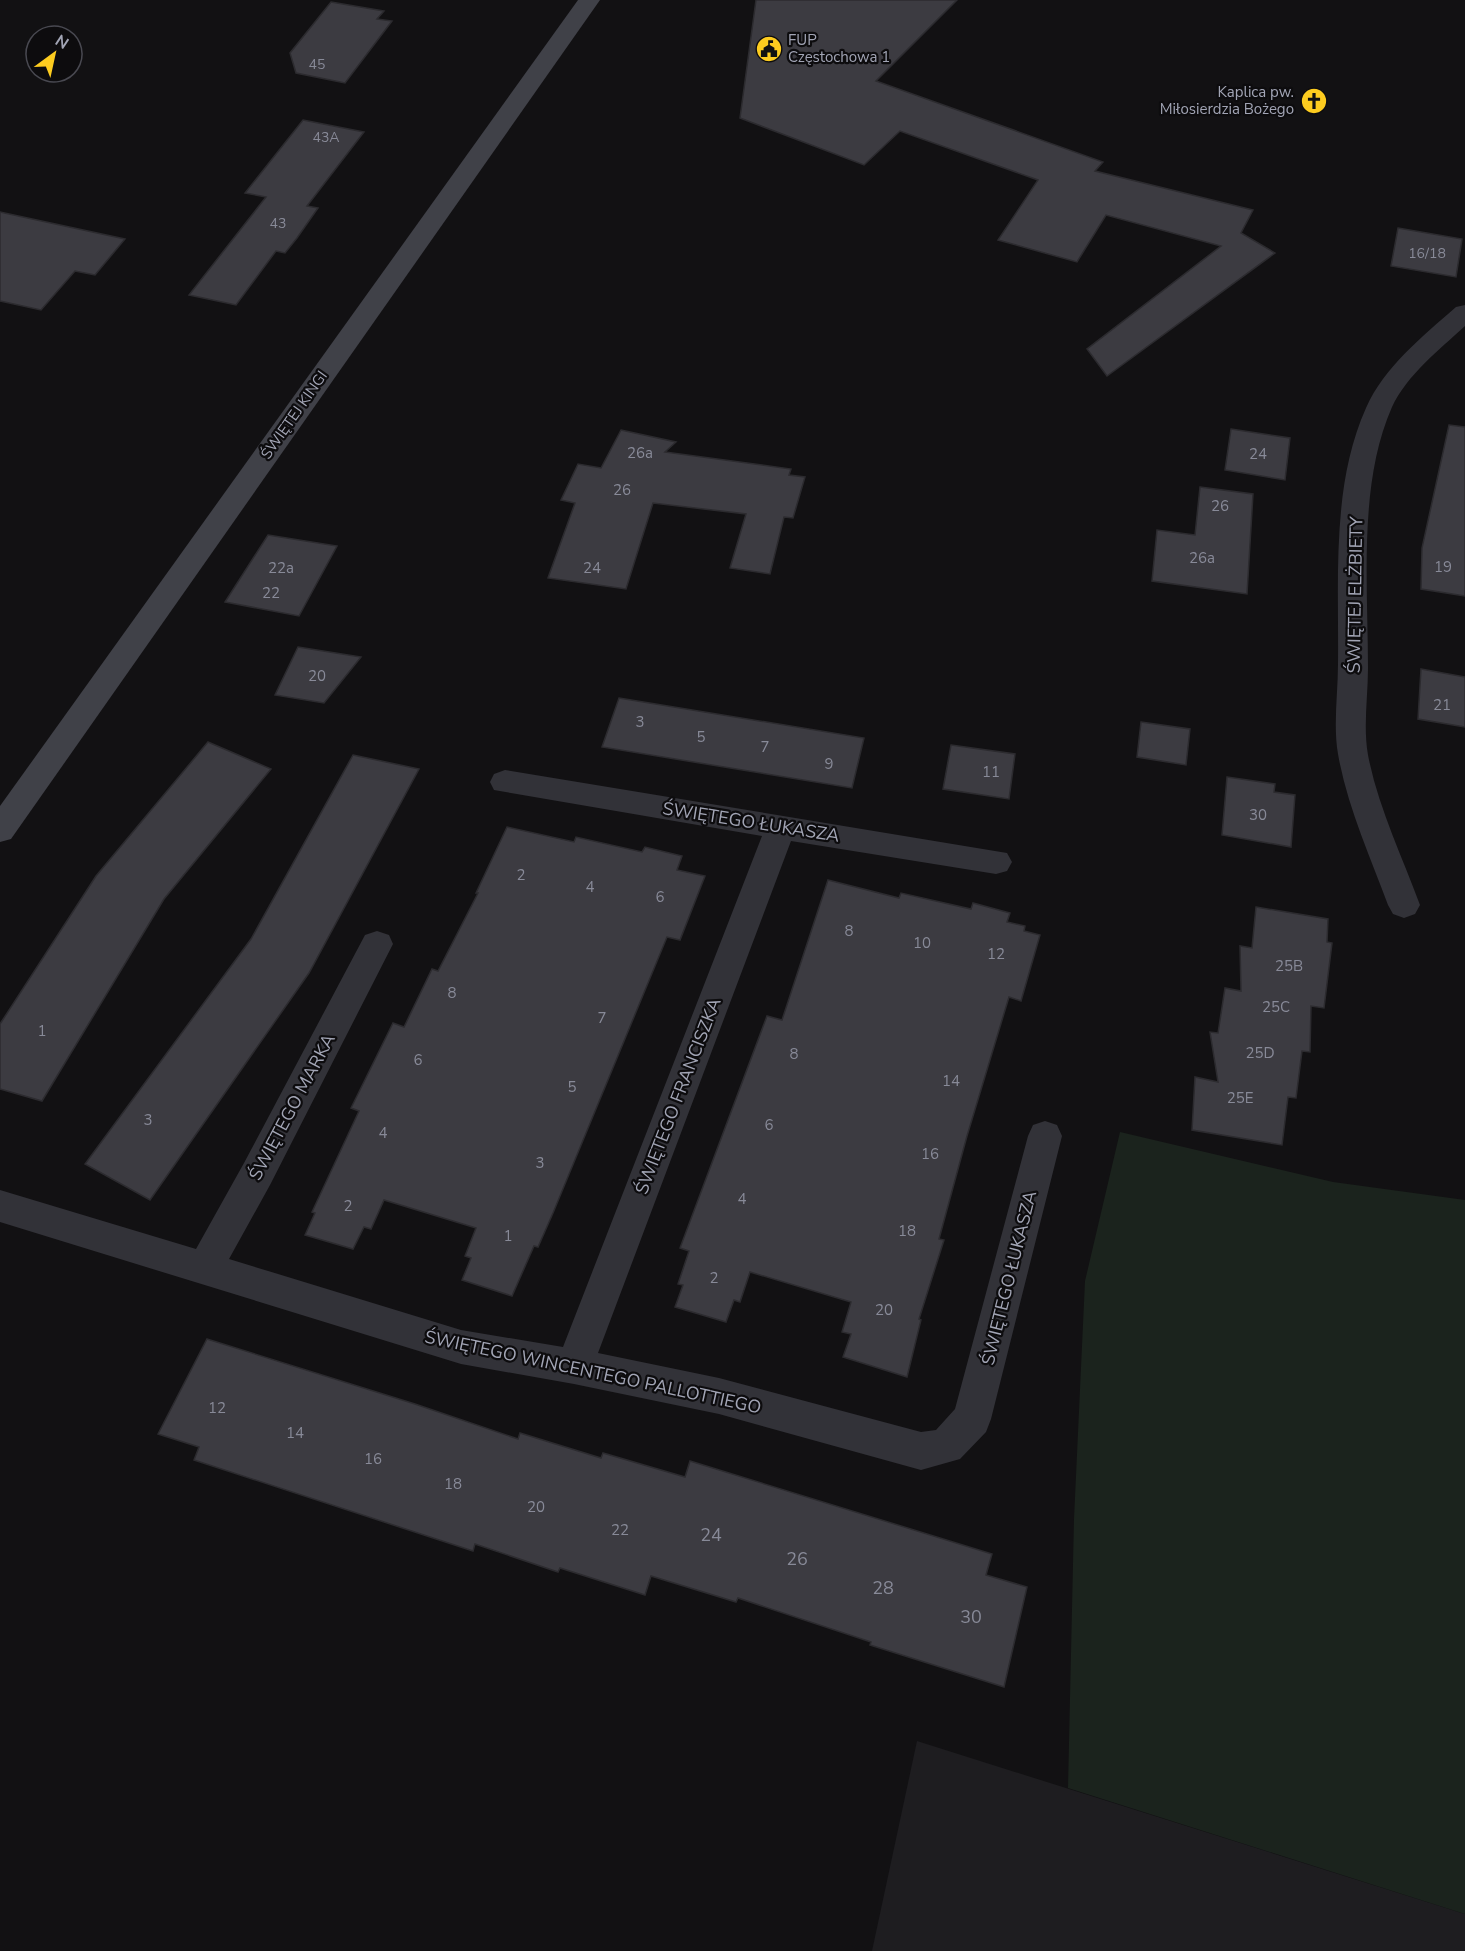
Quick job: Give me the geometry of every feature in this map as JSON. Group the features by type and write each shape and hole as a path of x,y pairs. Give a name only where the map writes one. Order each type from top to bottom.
{"street":[{"name":"ŚWIĘTEJ KINGI","path":"0,830 589,0"},
{"name":"ŚWIĘTEJ ELŻBIETY","path":"1404,905 1362,793 1353,751 1354,545 1361,466 1369,432 1380,404 1398,379 1465,313"},
{"name":"ŚWIĘTEGO ŁUKASZA","path":"505,782 996,862"},
{"name":"ŚWIĘTEGO FRANCISZKA","path":"574,1366 781,827"},
{"name":"ŚWIĘTEGO MARKA","path":"204,1269 257,1174 377,944"},
{"name":"ŚWIĘTEGO ŁUKASZA","path":"972,1419 1045,1136"},
{"name":"ŚWIĘTEGO WINCENTEGO PALLOTTIEGO","path":"0,1206 461,1347 574,1366 719,1396 921,1451 946,1446 972,1419"}],"shaded area":[{"path":"1120,1132 1333,1182 1465,1200 1465,1914 1068,1788 1074,1519 1085,1281"},
{"path":"917,1741 1465,1914 1465,1951 872,1951"}],"building":[{"path":"756,0 957,0 876,81 1103,162 1095,171 1253,210 1241,233 1275,253 1107,376 1087,349 1221,246 1106,215 1077,262 998,240 1038,180 900,131 864,165 740,118"},
{"path":"331,2 384,11 377,19 392,21 345,83 296,73 290,53"},
{"path":"303,120 364,132 307,206 318,208 297,238 285,253 276,251 236,305 189,295 266,197 245,193"},
{"path":"0,212 125,239 95,275 75,271 41,310 0,301"},
{"path":"1398,228 1462,239 1456,277 1391,266"},
{"path":"1449,425 1465,427 1465,596 1421,589 1422,548"},
{"path":"1231,429 1290,438 1285,480 1225,470"},
{"path":"621,430 676,442 665,452 791,469 789,475 805,477 793,518 784,517 770,574 730,568 746,514 653,503 626,589 548,578 575,503 561,500 578,464 601,468"},
{"path":"1200,487 1253,494 1247,594 1152,581 1157,530 1195,535"},
{"path":"268,535 337,546 299,616 225,602"},
{"path":"298,647 361,657 324,703 275,695"},
{"path":"1421,669 1465,677 1465,727 1418,719"},
{"path":"619,698 864,738 852,788 602,747"},
{"path":"1141,722 1190,729 1186,765 1137,757"},
{"path":"208,742 271,769 164,899 42,1101 0,1089 0,1024 96,876"},
{"path":"951,745 1015,754 1009,799 943,789"},
{"path":"353,755 419,769 309,973 150,1200 85,1164 251,939"},
{"path":"1227,777 1275,784 1274,792 1295,795 1291,847 1222,835"},
{"path":"507,827 574,842 576,837 642,852 645,847 682,856 677,870 705,876 680,940 667,937 553,1213 538,1247 534,1246 512,1296 462,1280 471,1258 465,1256 476,1228 384,1200 371,1229 364,1227 353,1249 305,1235 315,1213 312,1212 359,1111 351,1108 393,1023 404,1027 432,969 438,971 478,893 476,893"},
{"path":"828,880 899,898 901,893 971,909 973,903 1010,913 1007,922 1025,926 1024,931 1040,935 1021,1001 1009,997 967,1136 939,1239 944,1240 919,1319 921,1320 907,1377 843,1357 851,1334 842,1332 851,1302 750,1272 740,1302 734,1300 726,1322 675,1307 683,1285 678,1284 689,1251 680,1248 767,1016 782,1020"},
{"path":"1256,907 1328,919 1327,942 1332,943 1324,1008 1311,1006 1310,1052 1302,1051 1296,1098 1288,1097 1282,1145 1192,1130 1195,1077 1218,1082 1210,1032 1218,1033 1225,988 1241,991 1240,946 1252,948"},
{"path":"207,1339 518,1439 520,1433 601,1458 603,1453 685,1477 690,1461 992,1554 986,1575 1027,1587 1004,1687 870,1645 871,1642 738,1598 736,1602 651,1576 645,1595 560,1568 558,1572 475,1544 473,1551 194,1460 199,1447 158,1434"}],"place":[{"name":"FUP Częstochowa 1","path":"769,49"},
{"name":"Kaplica pw. Miłosierdzia Bożego","path":"1314,101"}]}
